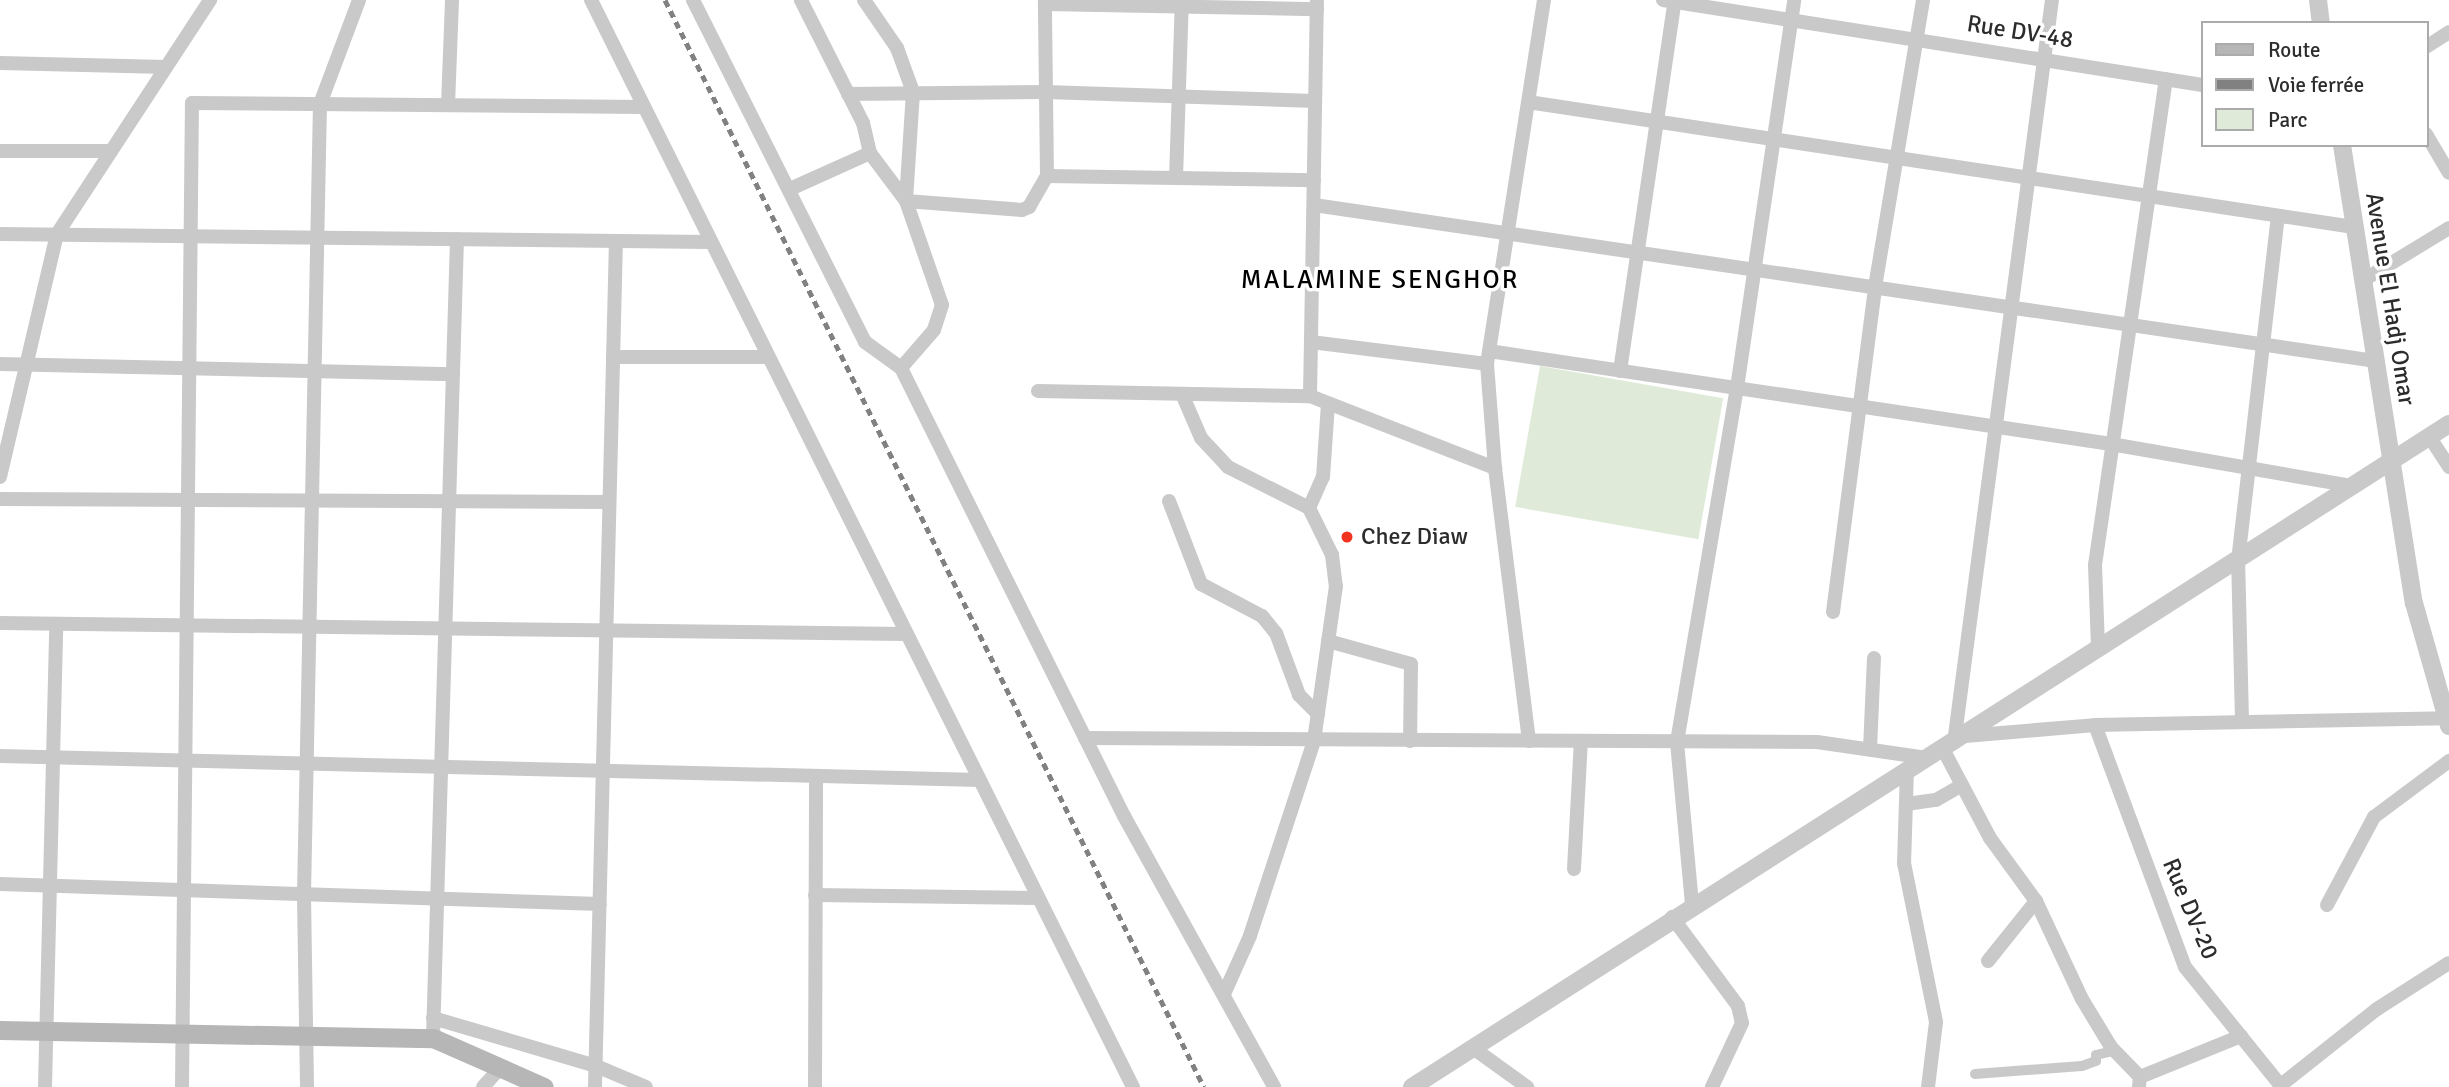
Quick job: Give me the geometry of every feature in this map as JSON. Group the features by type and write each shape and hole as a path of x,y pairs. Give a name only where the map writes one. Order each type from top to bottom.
{"main road":[{"path":"0,1030 432,1038 544,1087"}],"street":[{"path":"0,477 57,234 210,0"},
{"path":"307,1087 304,894 320,104 359,0"},
{"path":"448,105 452,0"},
{"path":"591,0 1133,1087"},
{"path":"693,0 865,342 901,368 1124,816 1225,992 1274,1087"},
{"path":"801,0 863,123 870,153 906,201 942,305 934,330 901,368"},
{"path":"864,0 897,48 913,92 906,201"},
{"path":"1529,741 1494,468 1488,357 1544,0"},
{"path":"1692,904 1677,742 1737,388 1794,0"},
{"path":"1833,612 1875,287 1894,158 1918,39 1923,0"},
{"path":"2052,0 1954,743 1962,785 1990,838 2036,901 2082,999 2115,1051 2140,1082 2241,1036"},
{"path":"2318,0 2322,21"},
{"path":"1620,370 1671,1"},
{"name":"Rue DV-48","path":"1671,1 2045,58 2200,85"},
{"path":"906,201 1022,210 1029,207 1047,176 1045,2 1317,5 1310,396"},
{"path":"1176,178 1182,3"},
{"path":"2428,46 2449,32"},
{"path":"0,64 166,67"},
{"path":"2098,647 2095,565 2111,444 2133,325 2166,79"},
{"path":"848,94 1046,92 1315,101"},
{"path":"1528,102 2354,227"},
{"path":"182,1087 192,103 644,107"},
{"path":"2428,137 2449,173"},
{"name":"Avenue El Hadj Omar","path":"2342,147 2414,603 2447,722"},
{"path":"0,151 111,152"},
{"path":"790,189 870,153"},
{"path":"1047,176 1314,180"},
{"path":"1314,205 2375,361"},
{"path":"2242,720 2238,561 2246,469 2264,345 2278,216"},
{"path":"2362,281 2449,228"},
{"path":"0,234 710,242"},
{"path":"432,1038 457,239"},
{"path":"595,1087 616,241"},
{"path":"1311,342 1620,370 2111,444 2351,486"},
{"path":"613,357 767,357"},
{"path":"0,364 453,374"},
{"path":"1038,391 1310,396 1494,468"},
{"path":"1182,394 1201,438 1228,467 1309,508 1332,555 1336,586 1314,741 1250,936 1225,992"},
{"path":"1309,508 1323,477 1328,404"},
{"path":"1412,1087 1692,904 1907,769 1954,743 2098,647 2238,561 2449,424"},
{"path":"2429,436 2449,467"},
{"path":"0,499 609,502"},
{"path":"1169,501 1201,584 1262,616 1276,633 1299,695 1318,714"},
{"path":"0,623 906,634"},
{"path":"45,1087 56,624"},
{"path":"1328,641 1412,664 1410,741"},
{"path":"1870,749 1874,658"},
{"path":"1954,743 2095,725 2242,720 2447,722"},
{"name":"Rue DV-20","path":"2095,725 2185,967 2281,1086"},
{"path":"1085,738 1817,742 1927,758"},
{"path":"1574,869 1581,741"},
{"path":"0,756 980,780"},
{"path":"2327,905 2374,817 2449,761"},
{"path":"1907,769 1905,863 1936,1022 1928,1087"},
{"path":"814,1087 816,776"},
{"path":"1906,804 1936,800 1962,785"},
{"path":"0,884 600,904"},
{"path":"815,895 1038,898"},
{"path":"1988,961 2036,901"},
{"path":"1672,917 1738,1006 1742,1023 1712,1087"},
{"path":"2281,1086 2377,1009 2449,963"},
{"path":"433,1018 596,1066 646,1087"},
{"path":"1473,1048 1527,1087"},
{"path":"1975,1074 2082,1066 2096,1062 2096,1055 2115,1051"},
{"path":"484,1087 500,1068"}],"green space":[{"path":"1540,366 1723,398 1698,539 1515,507"}],"railway":[{"path":"665,0 1204,1087"}],"place":[{"name":"Chez Diaw","path":"1347,537"}],"district":[{"name":"MALAMINE SENGHOR","path":"1380,281"}]}
